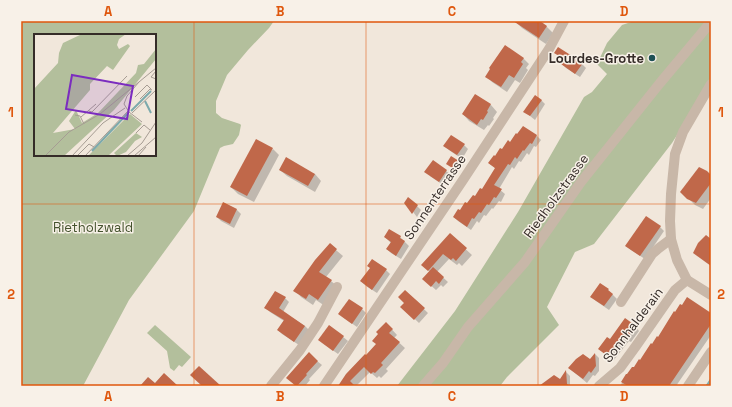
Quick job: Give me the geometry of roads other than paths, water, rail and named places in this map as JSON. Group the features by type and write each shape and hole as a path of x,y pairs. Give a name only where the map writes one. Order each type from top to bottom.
{"street":[{"name":"Sonnenterrasse","path":"324,386 463,180 549,49 564,21"},
{"name":"Riedholzstrasse","path":"423,386 443,363 468,327 525,262 586,176 711,22"},
{"path":"711,84 682,132 675,154 670,221 671,239 677,260 687,280 711,295"},
{"path":"621,302 652,254 671,239"},
{"name":"Sonnhalderain","path":"599,386 620,368 676,290 687,280"},
{"path":"272,386 300,350 318,323 337,288"},
{"path":"688,386 711,352"}],"waterway":[{"path":"707,386 711,380"}],"place":[{"name":"Lourdes-Grotte","path":"652,58"}],"park label":[{"name":"Rietholzwald","path":"93,227"}]}
